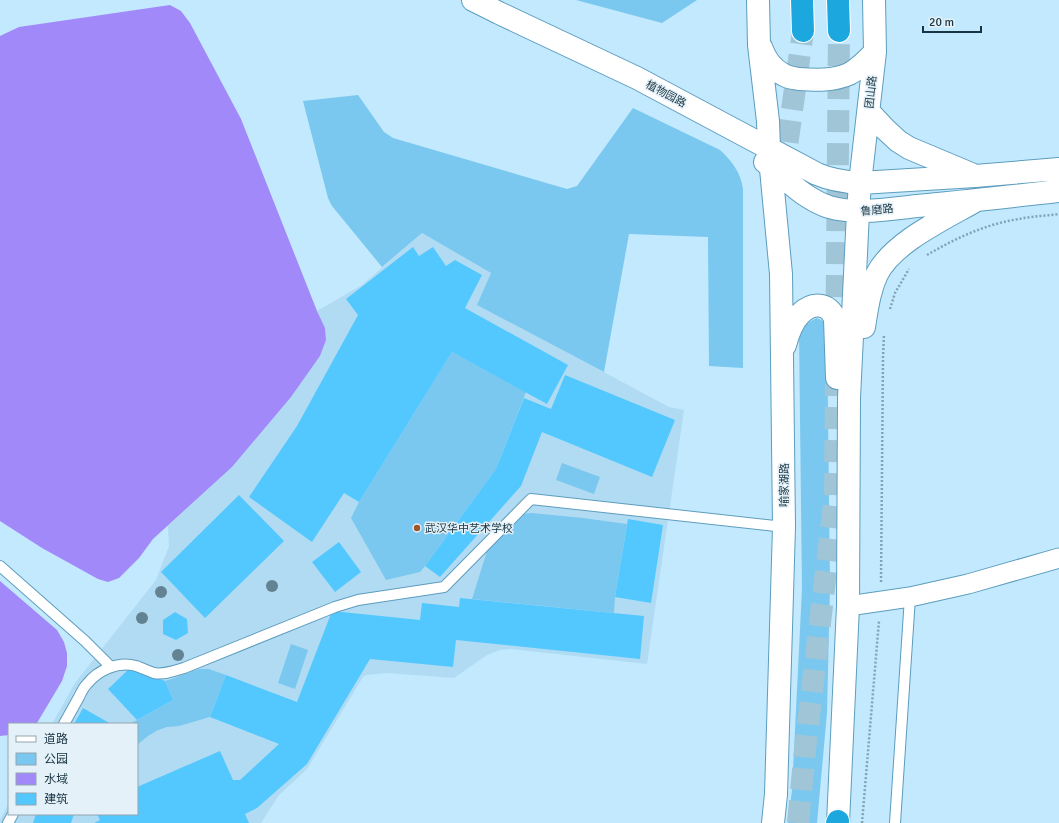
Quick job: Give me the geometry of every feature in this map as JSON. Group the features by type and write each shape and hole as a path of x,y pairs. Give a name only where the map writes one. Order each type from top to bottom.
{"highway":[{"path":"802,0 803,31"},
{"path":"838,0 839,31"}],"main road":[{"name":"植物园路","path":"473,0 637,78 724,124 770,157 826,178 860,183"},
{"path":"758,0 759,44 768,121 770,157"},
{"name":"团山路","path":"860,183 875,52 874,0"},
{"path":"759,44 766,60 781,73 786,76 816,80 826,80 848,74 863,64 875,52"},
{"path":"869,112 898,141 909,148 975,176"},
{"name":"鲁磨路","path":"770,157 798,190 829,207 858,212 1059,191"},
{"name":"喻家湖路","path":"770,157 781,274 784,527 776,794 773,823"},
{"path":"838,822 848,606 849,398 860,183 1059,169"},
{"path":"849,398 862,385 864,330 867,308 871,290 878,274 888,258 898,249 937,223 977,200"},
{"path":"782,356 788,332 800,313 808,308 816,306 823,306 829,309 835,320 837,384 849,398"}],"street":[{"path":"848,606 910,597 968,584 1059,558"}],"lane":[{"path":"65,723 87,684 100,672 111,667 123,664 136,666 159,674 169,672 184,668 335,606 358,600 444,588 531,500 784,527"},
{"path":"0,566 85,641 111,667"},
{"path":"895,823 910,597"}],"path":[{"path":"925,256 945,244 982,228 1020,218 1059,214"},
{"path":"889,312 895,293 909,269"},
{"path":"862,823 881,601 884,332"}],"shaded area":[{"name":"武汉华中艺术学校","path":"422,233 491,273 478,305 669,407 684,410 647,664 511,649 500,650 487,655 454,678 387,673 366,675 363,677 307,769 279,795 261,823 0,823 0,820 8,805 8,815 138,815 138,723 53,723 75,683 156,580 169,546 168,526 232,467 291,397 320,356 326,340 325,328 317,311 362,285"}],"green space":[{"path":"576,0 697,0 662,23"},
{"path":"358,95 384,132 393,138 567,189 577,186 633,108 720,150 735,168 742,183 743,189 743,368 709,366 708,237 629,234 604,372 477,305 491,273 422,233 382,267 332,206 328,198 303,101"},
{"path":"817,318 825,322 827,326 830,585 827,713 817,823 788,823 792,790 802,589 799,332 812,320"},
{"path":"452,352 526,392 496,469 425,566 420,572 386,580 351,518 359,502"},
{"path":"562,463 600,477 594,494 556,480"},
{"path":"532,513 627,524 615,597 614,613 472,599 490,538 520,514"},
{"path":"291,644 308,650 295,689 278,683"},
{"path":"199,669 209,669 226,675 210,717 179,726 167,727 158,730 138,744 138,723 132,723 173,700 165,681"}],"water":[{"path":"170,5 181,11 190,23 241,119 325,328 326,340 320,356 291,397 232,467 153,539 139,558 119,578 108,582 98,579 42,548 0,521 0,36 19,27"},
{"path":"0,581 57,630 64,642 67,653 67,666 62,681 37,723 8,723 8,735 0,736"}],"building":[{"path":"413,247 419,256 433,247 446,266 455,260 482,275 465,308 568,365 547,404 452,352 359,502 344,493 312,542 249,497 297,426 358,315 346,299"},
{"path":"565,375 675,420 652,477 542,432 521,486 440,577 425,566 496,469 524,398 551,409"},
{"path":"239,495 284,541 205,618 161,572"},
{"path":"628,519 663,525 651,603 615,597"},
{"path":"339,542 361,572 335,592 312,562"},
{"path":"460,598 644,616 640,659 456,640 453,667 370,659 307,764 257,808 245,814 249,823 94,823 100,820 98,815 138,815 138,787 220,751 233,780 240,780 279,744 210,717 226,675 297,702 332,611 420,620 422,603 459,607"},
{"path":"175,612 187,619 188,633 176,640 163,634 163,620"},
{"path":"130,668 165,681 173,700 137,720 108,689"},
{"path":"83,708 109,723 75,723"},
{"path":"36,815 74,815 71,823 33,823"}],"tunnel":[{"path":"783,175 803,31"},
{"path":"798,823 805,750 835,496 839,31"}],"place":[{"name":"武汉华中艺术学校","path":"417,528"}]}
